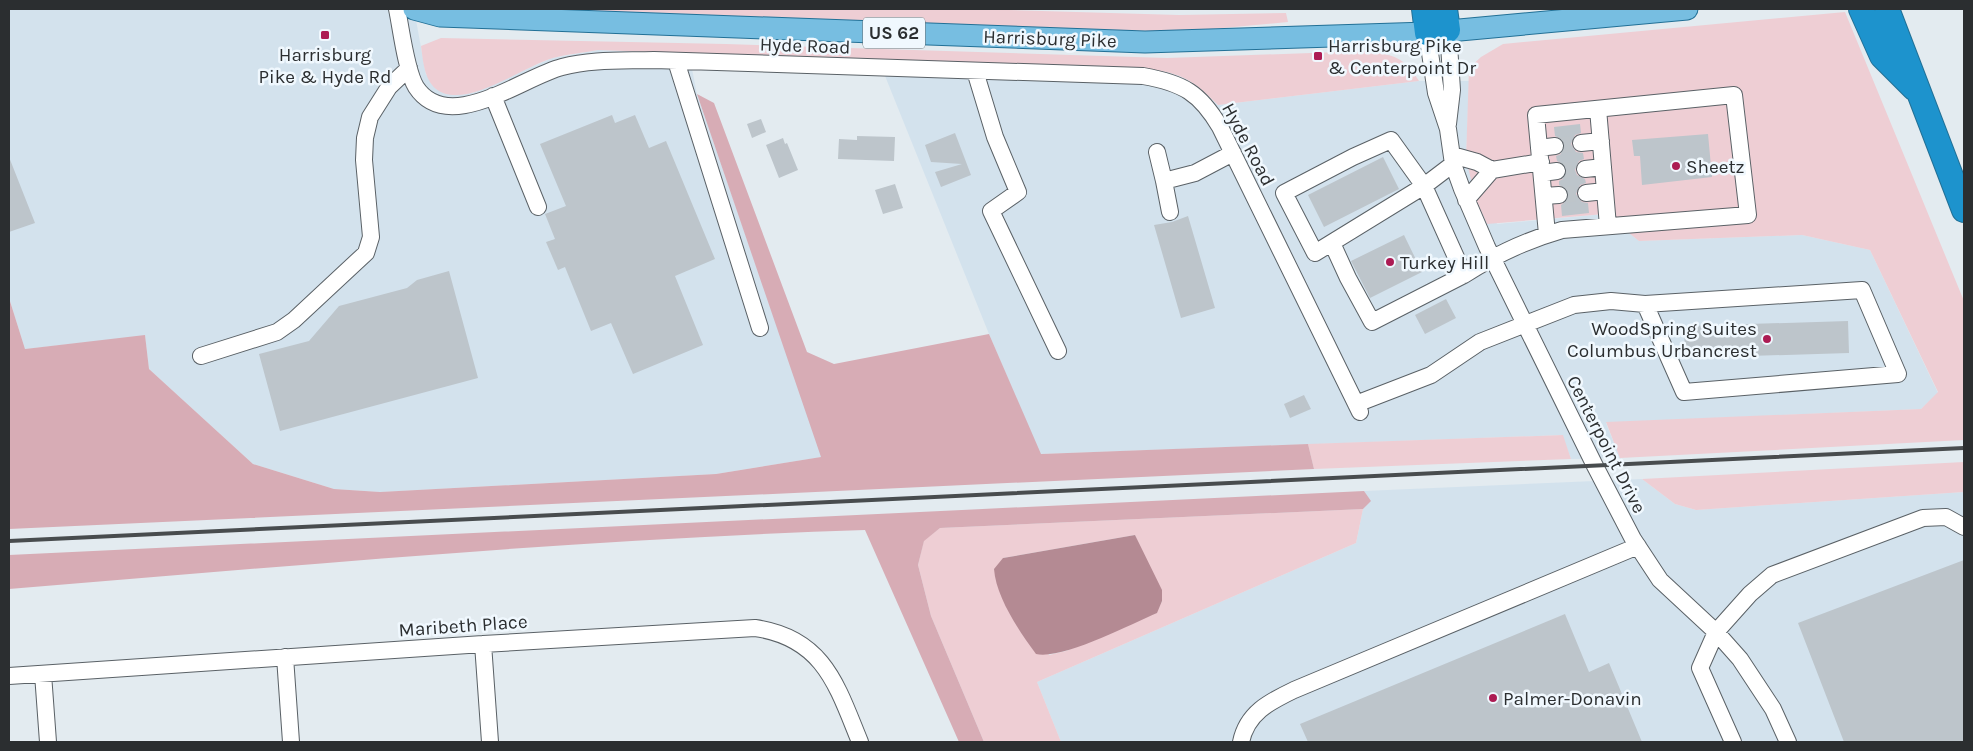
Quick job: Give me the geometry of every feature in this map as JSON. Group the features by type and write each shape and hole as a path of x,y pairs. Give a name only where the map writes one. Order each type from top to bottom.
{"highway":[{"path":"1424,9 1440,24"},
{"path":"1861,9 1882,56 1918,92"},
{"path":"1887,9 1964,210"}],"main road":[{"name":"Harrisburg Pike","path":"414,9 440,16 1144,42 1687,9"}],"street":[{"name":"Hyde Road","path":"397,9 408,68 416,88 423,95 442,105 466,105 559,68 580,63 676,61 1144,76 1174,82 1186,88 1204,104 1220,127 1358,408 1431,375 1480,342 1525,325"},
{"name":"Centerpoint Drive","path":"1440,24 1452,90 1448,129 1453,160 1466,200 1492,257 1595,466 1638,546 1660,580 1716,632 1740,659 1774,709 1788,742"},
{"path":"676,61 760,328"},
{"path":"201,356 276,332 294,320 366,253 372,237 364,160 365,138 370,117 389,88 408,68"},
{"path":"975,71 994,137 1018,192 991,211 1058,351"},
{"path":"492,96 538,207"},
{"path":"1332,243 1348,278 1372,322 1464,275 1492,257 1532,238 1547,234 1562,230 1748,215 1734,96 1536,115 1547,160 1552,196 1547,234"},
{"path":"1598,109 1608,226"},
{"path":"1464,275 1424,186 1391,140 1353,156 1284,193 1315,253 1424,186 1453,160 1477,162 1492,170 1547,160"},
{"path":"1581,143 1601,141"},
{"path":"1157,152 1170,212"},
{"path":"1164,182 1195,173 1233,153"},
{"path":"1585,169 1603,167"},
{"path":"1466,200 1492,170"},
{"path":"1586,193 1605,191"},
{"path":"1525,325 1574,305 1611,301 1645,304 1862,290 1898,374 1684,392 1645,304"},
{"path":"1733,742 1700,668 1716,632 1750,594 1772,575 1923,518 1946,517 1964,527"},
{"path":"1241,742 1244,728 1265,704 1294,690 1638,546"},
{"name":"Maribeth Place","path":"9,676 482,644 755,628 774,630 792,638 808,648 822,662 840,695 860,742"},
{"path":"482,644 490,742"},
{"path":"285,657 291,742"},
{"path":"44,674 48,742"}],"shaded area":[{"path":"9,9 414,9 426,75 473,93 552,58 598,50 689,54 697,94 822,457 716,474 380,492 334,489 253,464 149,369 145,336 25,349 9,298"},
{"path":"476,9 972,9 1179,15 1286,13 1288,22 1179,32"},
{"path":"1845,12 1964,301 1964,440 1620,458 1606,422 1921,409 1938,392 1870,250 1802,235 1639,241 1605,214 1487,224 1476,200 1466,159 1469,68 1481,57 1503,44"},
{"path":"441,38 726,44 1167,58 1366,51 1397,58 1408,66 1419,81 1218,105 1204,91 1183,78 1156,70 598,50 553,58 493,85 462,95 448,94 436,89 429,80 421,46"},
{"path":"879,61 1156,70 1175,73 1200,88 1218,105 1419,81 1469,81 1466,159 1497,224 1605,214 1639,241 1802,235 1870,250 1938,393 1921,409 1606,423 1620,458 1571,459 1562,435 1040,454 989,334"},
{"path":"697,94 714,103 807,352 834,364 989,334 1041,454 1308,444 1314,469 9,529 9,298 25,349 145,335 149,369 253,464 334,489 380,492 716,474 821,457"},
{"path":"1563,435 1571,459 1314,469 1308,444"},
{"path":"1964,462 1964,492 1696,510 1675,504 1642,479"},
{"path":"1642,479 1675,504 1696,510 1964,492 1964,742 1061,742 1037,682 1356,543 1363,509 1370,501 1364,491"},
{"path":"1364,491 1371,501 1363,509 940,528 924,541 918,565 931,616 984,742 959,742 865,530 758,534 544,547 9,589 9,555"},
{"path":"1363,509 1356,543 1037,682 1061,742 984,742 931,616 918,565 924,540 940,528","holes":["1135,535 1162,601 1156,613 1066,651 1049,655 1003,558"]},
{"path":"1135,535 1162,590 1162,601 1157,613 1078,647 1062,652 1036,654 1016,624 999,591 994,569 1003,558"}],"building":[{"path":"612,115 615,123 635,115 649,148 666,141 715,259 675,276 703,345 633,374 611,323 591,331 565,267 558,270 546,242 555,239 545,214 566,206 540,144"},
{"path":"761,119 766,132 752,138 747,124"},
{"path":"1580,124 1581,133 1575,135 1571,144 1576,152 1583,153 1584,159 1579,161 1575,170 1577,175 1585,179 1586,183 1580,185 1576,194 1582,202 1588,203 1589,213 1562,216 1561,205 1568,200 1569,194 1567,189 1559,185 1559,181 1563,179 1567,170 1565,165 1557,161 1556,156 1561,154 1565,145 1563,140 1555,136 1554,127"},
{"path":"955,133 971,175 941,187 935,172 962,164 931,162 925,145"},
{"name":"Sheetz","path":"1708,134 1712,177 1642,185 1640,156 1634,156 1632,140"},
{"path":"857,136 895,137 894,161 838,159 839,139 857,140"},
{"path":"783,138 798,170 779,178 766,145"},
{"path":"9,157 35,223 9,232"},
{"path":"1383,157 1399,189 1324,227 1308,195"},
{"path":"895,184 903,208 883,214 875,190"},
{"path":"1188,216 1215,308 1181,318 1154,225 1172,222"},
{"path":"1404,235 1422,272 1370,298 1351,261"},
{"path":"449,271 478,378 280,431 259,354 309,341 339,306 407,288 417,280"},
{"path":"1446,299 1456,318 1425,334 1415,315"},
{"name":"WoodSpring Suites Columbus Urbancrest","path":"1848,321 1849,353 1685,358 1684,326"},
{"path":"1304,395 1311,409 1290,418 1284,404"},
{"path":"1964,560 1964,742 1844,742 1798,623"},
{"name":"Palmer-Donavin","path":"1565,614 1589,672 1609,663 1642,742 1308,742 1300,724"}],"tunnel":[{"path":"1555,146 1581,143"},
{"path":"1557,171 1585,169"},
{"path":"1559,195 1586,193"}],"railway":[{"path":"9,541 1964,448"}],"place":[{"name":"Harrisburg Pike & Hyde Rd","path":"325,35"},
{"name":"Harrisburg Pike & Centerpoint Dr","path":"1318,56"},
{"name":"Sheetz","path":"1676,166"},
{"name":"Turkey Hill","path":"1390,262"},
{"name":"WoodSpring Suites Columbus Urbancrest","path":"1767,339"},
{"name":"Palmer-Donavin","path":"1493,698"}]}
